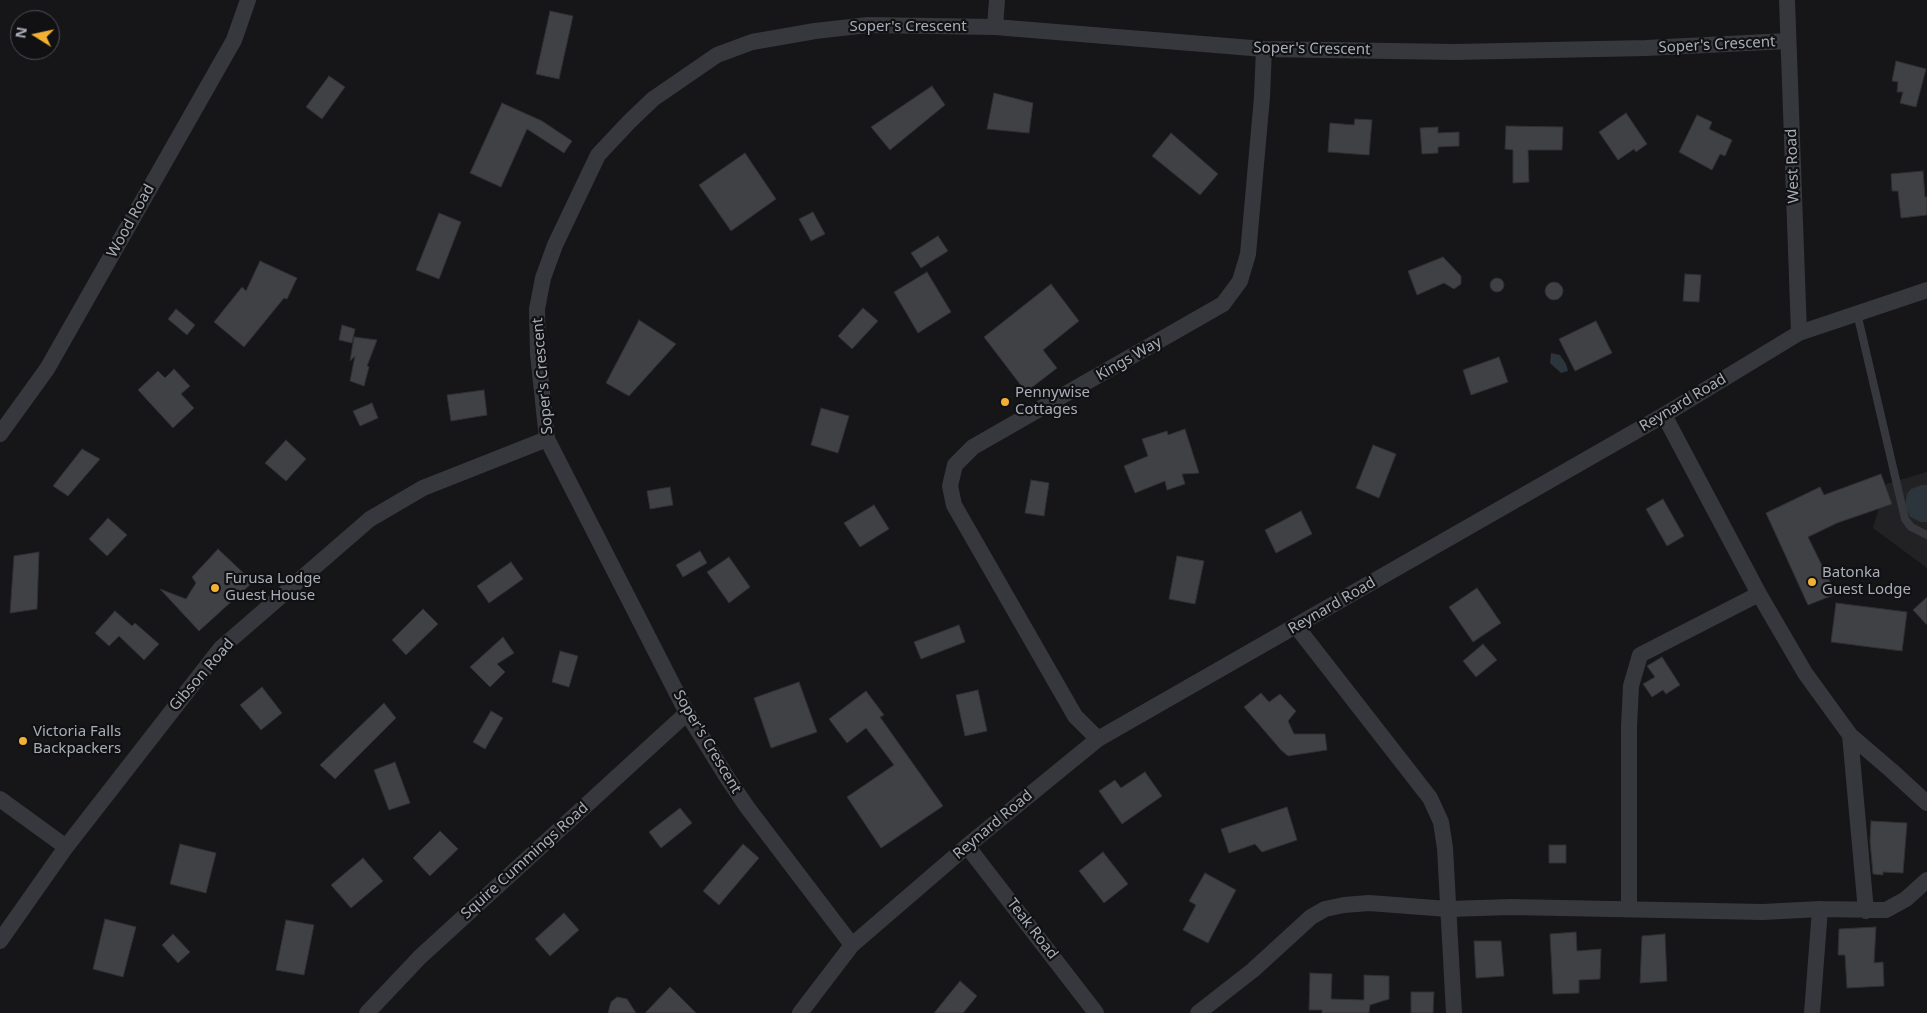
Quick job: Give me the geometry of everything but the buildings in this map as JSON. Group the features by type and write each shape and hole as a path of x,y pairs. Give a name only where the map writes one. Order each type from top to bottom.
{"street":[{"name":"Wood Road","path":"0,434 47,369 234,40 248,0"},
{"path":"995,27 997,0"},
{"name":"West Road","path":"1787,0 1799,333"},
{"name":"Soper's Crescent","path":"852,945 742,800 687,713 547,438 538,354 537,309 543,278 555,244 598,155 654,99 717,55 752,42 815,30 868,25 995,27 1264,49 1455,52 1646,48 1788,42"},
{"name":"Kings Way","path":"1098,739 1075,716 954,505 950,486 955,465 973,448 1223,304 1240,281 1248,254 1262,98 1264,49"},
{"name":"Reynard Road","path":"800,1013 852,945 967,846 1098,739 1664,415 1799,333 1927,290"},
{"path":"1664,415 1759,594 1805,673 1850,736 1892,771 1927,804"},
{"name":"Gibson Road","path":"0,941 66,847 221,648 370,519 423,488 547,438"},
{"path":"1630,909 1629,726 1631,686 1640,655 1759,594"},
{"path":"1296,626 1430,798 1441,822 1445,848 1454,1013"},
{"name":"Squire Cummings Road","path":"367,1013 420,957 687,713"},
{"path":"1850,736 1866,910"},
{"path":"0,798 66,847"},
{"name":"Teak Road","path":"967,846 1096,1013"},
{"path":"1198,1013 1253,970 1311,917 1325,909 1344,905 1369,903 1448,909 1511,907 1763,912 1820,909 1886,910 1906,899 1927,880"},
{"path":"1812,1013 1820,909"}],"lane":[{"path":"1857,313 1905,519 1911,527 1927,535"}],"shaded area":[{"path":"1551,353 1560,355 1568,371 1561,373 1550,363"},
{"path":"1927,472 1927,568 1873,528 1886,484"},
{"path":"1927,485 1927,522 1921,522 1910,517 1905,506 1907,494 1911,489"}],"place":[{"name":"Pennywise Cottages","path":"1005,402"},
{"name":"Batonka Guest Lodge","path":"1812,582"},
{"name":"Furusa Lodge Guest House","path":"215,588"},
{"name":"Victoria Falls Backpackers","path":"23,741"}]}
